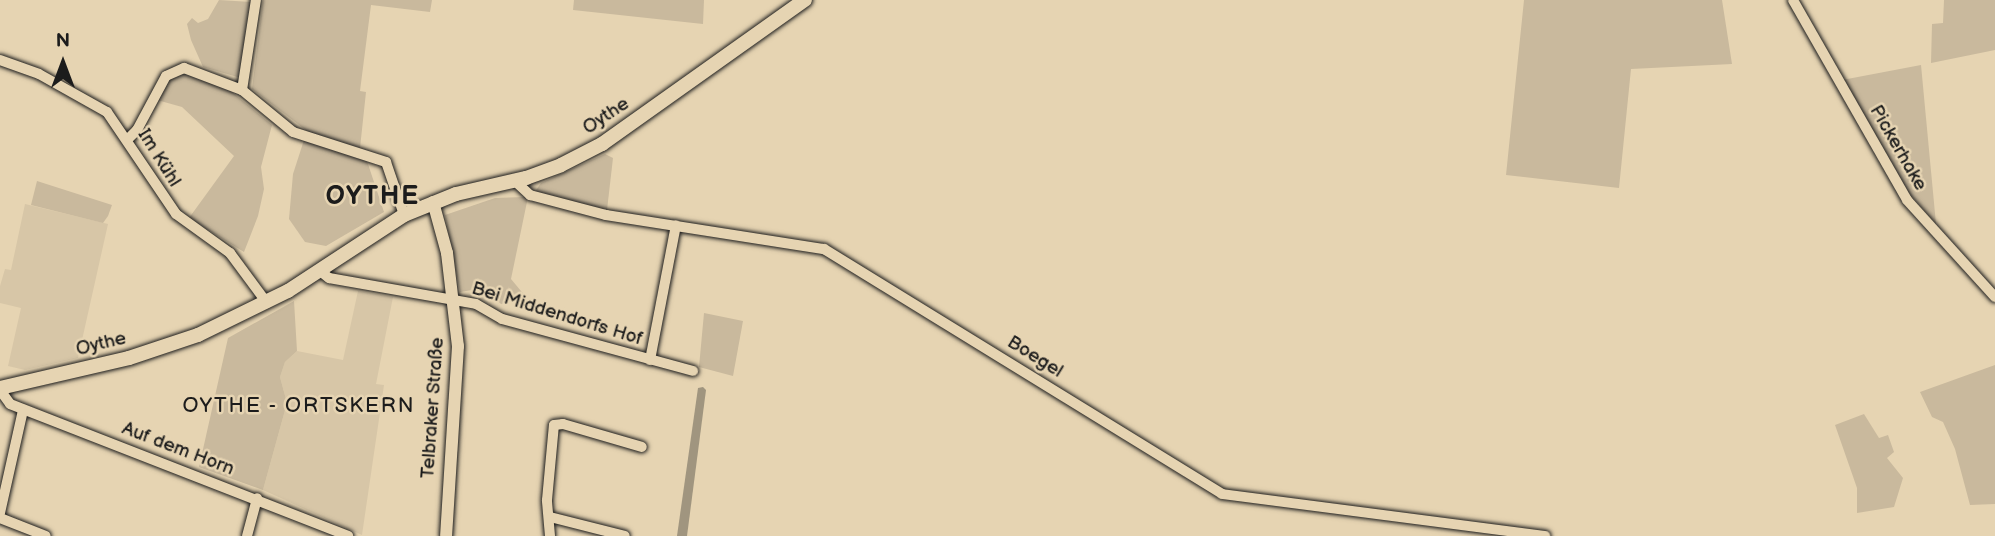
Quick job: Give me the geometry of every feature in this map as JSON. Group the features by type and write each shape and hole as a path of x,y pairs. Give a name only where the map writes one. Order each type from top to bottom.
{"main road":[{"name":"Oythe","path":"0,389 162,349 267,303 404,215 433,202 515,181 602,144 805,0"}],"street":[{"path":"242,90 256,0"},
{"name":"Pickerhake","path":"1793,0 1907,200 1995,298"},
{"name":"Im Kühl","path":"0,60 95,102 127,140 176,214 230,253 267,303"},
{"path":"127,140 175,69 184,68 242,90 293,132 386,162 404,215"},
{"name":"Boegel","path":"515,181 530,195 606,215 811,245 835,254 1222,494 1545,536"},
{"name":"Telbraker Straße","path":"433,202 454,301 458,356 446,536"},
{"name":"Bei Middendorfs Hof","path":"650,360 676,225"},
{"path":"319,270 329,278 454,301"},
{"name":"Bei Middendorfs Hof","path":"454,301 476,304 502,319 693,372"},
{"name":"Auf dem Horn","path":"0,389 10,404 23,410 257,498 348,536"},
{"path":"0,513 23,410"},
{"path":"550,536 547,500 554,425 563,424 642,447"},
{"path":"247,536 257,498"},
{"path":"550,517 625,536"},
{"path":"0,518 46,536"}],"shaded area":[{"path":"219,0 251,2 241,78 203,67 191,40 187,24 192,18 198,23 208,19"},
{"path":"263,0 432,0 430,12 371,5 360,91 366,92 360,148 311,134 252,89"},
{"path":"574,0 704,0 703,24 573,10"},
{"path":"1524,0 1722,0 1732,64 1631,69 1619,188 1506,175"},
{"path":"1944,0 1995,0 1995,50 1931,63 1932,24 1943,23"},
{"path":"1921,65 1936,224 1909,193 1842,80"},
{"path":"186,73 227,88 272,125 261,167 264,189 258,216 244,252 189,218 234,156 182,107 157,100 174,74"},
{"path":"304,140 366,158 384,212 326,246 305,242 289,219 293,174"},
{"path":"605,154 613,158 607,210 534,193 541,183"},
{"path":"37,181 112,205 108,216 103,223 31,205"},
{"path":"528,197 511,279 526,297 501,304 484,288 460,292 445,215 495,198"},
{"path":"25,204 108,224 78,358 25,370 8,366 21,308 0,303 0,286 5,269 11,270"},
{"path":"358,291 393,297 376,384 384,385 362,535 263,490 287,403 280,377 285,362 297,351 343,360"},
{"path":"294,301 297,351 285,362 280,377 287,403 263,490 199,467 228,338"},
{"path":"704,313 743,321 733,376 699,367"},
{"path":"1995,365 1995,504 1970,505 1955,449 1943,422 1932,417 1920,392"},
{"path":"703,387 706,390 687,536 677,536 698,388"},
{"path":"1864,414 1879,438 1888,435 1894,452 1887,458 1903,478 1894,507 1857,513 1857,488 1835,425"}],"district":[{"name":"OYTHE","path":"373,197"},
{"name":"OYTHE - ORTSKERN","path":"299,406"}]}
